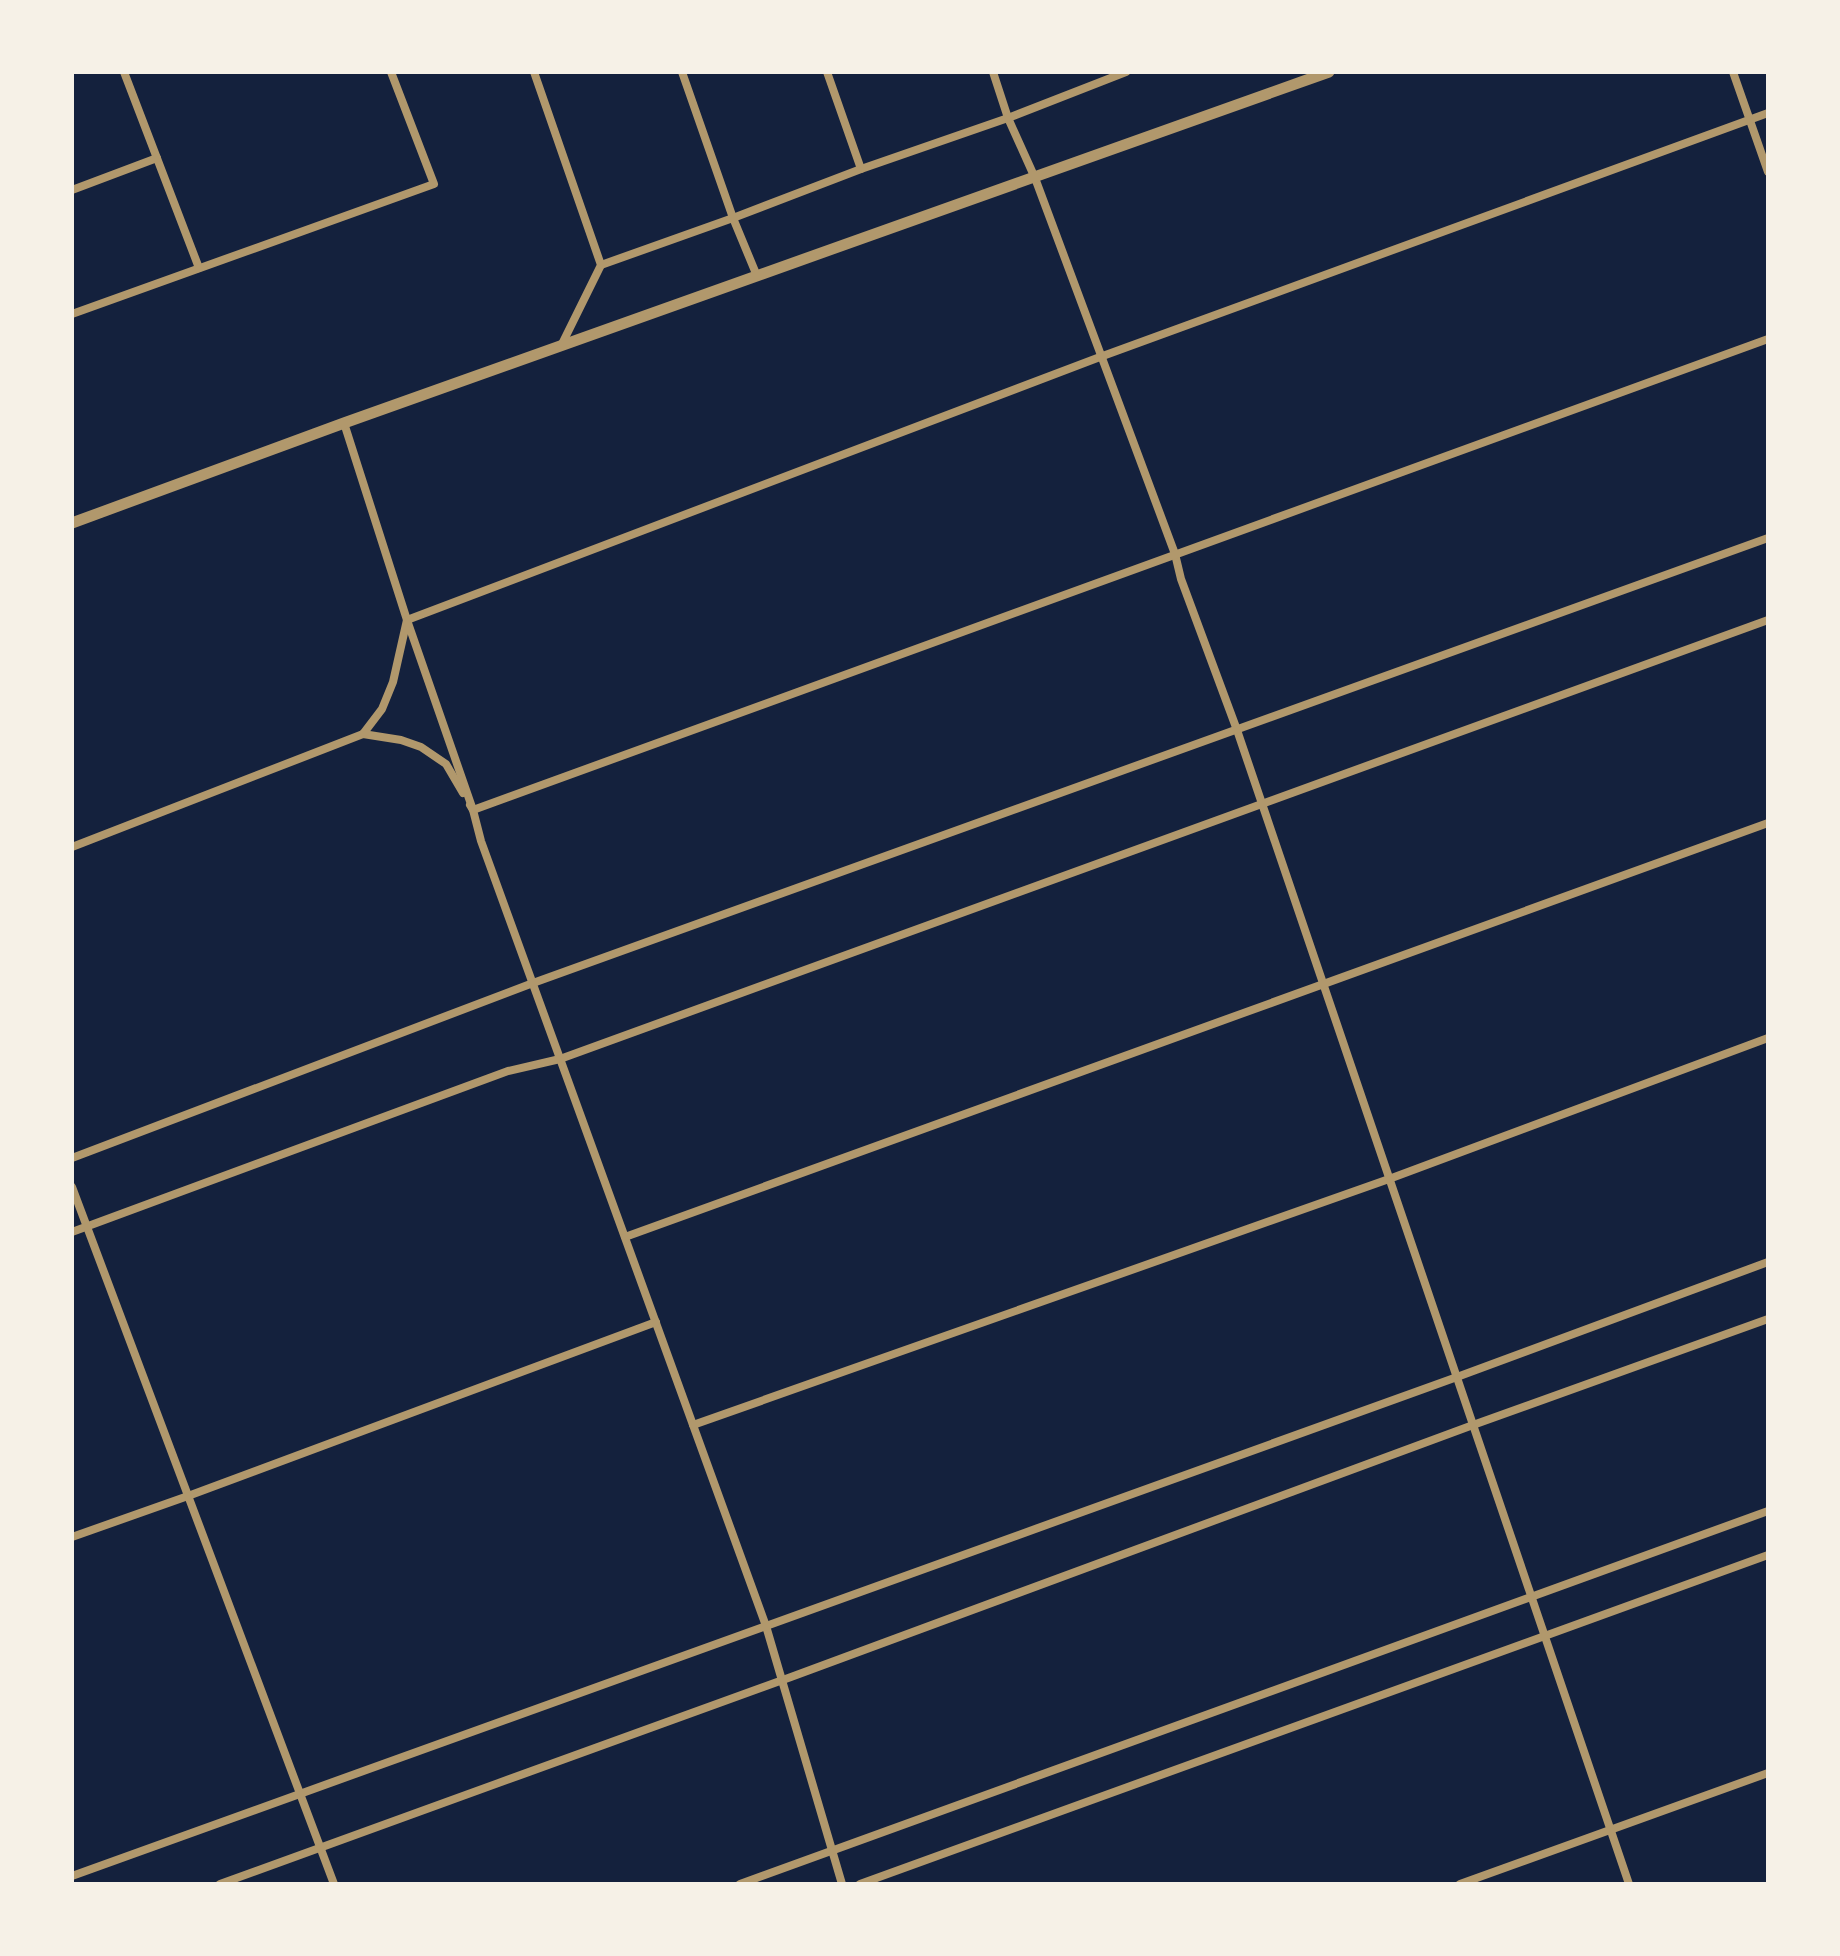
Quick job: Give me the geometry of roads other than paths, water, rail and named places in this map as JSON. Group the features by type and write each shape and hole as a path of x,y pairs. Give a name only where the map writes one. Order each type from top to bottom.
{"street":[{"path":"124,72 199,268"},
{"path":"72,314 434,184 391,72"},
{"path":"534,72 601,265"},
{"path":"682,72 733,218 757,276"},
{"path":"827,72 861,169"},
{"path":"993,72 1175,554 1181,579 1237,730 1629,1884"},
{"path":"561,346 601,265 1008,118 1126,72"},
{"path":"72,523 344,423 1035,178 1299,78 1329,72"},
{"path":"1733,72 1768,172"},
{"path":"407,620 1100,357 1768,113"},
{"path":"72,190 157,158"},
{"path":"473,810 1768,339"},
{"path":"344,423 481,841 766,1626 842,1884"},
{"path":"72,1158 533,983 1768,538"},
{"path":"363,734 382,709 393,682 407,620"},
{"path":"72,1232 508,1071 560,1059 1768,620"},
{"path":"72,847 363,734 401,740 421,747 446,764 473,810"},
{"path":"625,1237 1768,823"},
{"path":"693,1425 1389,1179 1768,1038"},
{"path":"72,1187 334,1884"},
{"path":"72,1876 1768,1262"},
{"path":"220,1884 1768,1319"},
{"path":"72,1537 656,1322"},
{"path":"740,1884 1768,1511"},
{"path":"860,1884 1768,1555"},
{"path":"1460,1884 1768,1773"}]}
